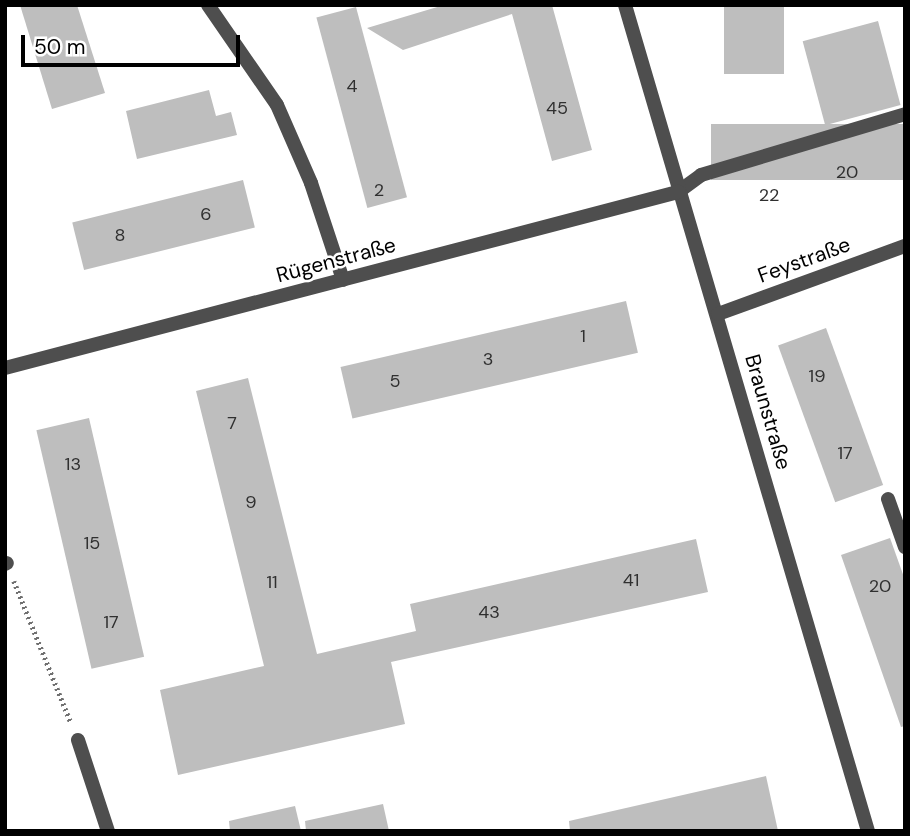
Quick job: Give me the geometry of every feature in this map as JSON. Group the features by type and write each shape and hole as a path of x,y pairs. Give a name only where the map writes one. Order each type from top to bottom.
{"street":[{"path":"208,5 277,105 311,183 343,280"},
{"name":"Braunstraße","path":"625,5 868,831"},
{"name":"Rügenstraße","path":"5,368 678,192 701,175 905,114"},
{"name":"Feystraße","path":"718,314 905,246"},
{"path":"888,499 905,547"},
{"path":"78,740 108,831"}],"path":[{"path":"6,564 78,740"}],"building":[{"path":"20,5 77,5 105,93 52,109"},
{"path":"444,5 552,5 592,150 552,161 512,14 403,50 367,28"},
{"path":"724,5 784,5 784,74 724,74"},
{"path":"356,7 407,197 367,208 316,18"},
{"path":"878,21 901,105 825,125 803,41"},
{"path":"209,90 216,116 231,112 237,135 137,159 126,111"},
{"path":"711,124 905,124 905,180 711,180"},
{"path":"243,180 255,228 84,270 72,223"},
{"path":"626,301 638,353 352,419 341,367"},
{"path":"826,328 883,485 835,502 778,345"},
{"path":"248,378 317,654 416,631 410,604 696,539 708,592 391,662 405,724 178,775 160,690 264,666 196,391"},
{"path":"89,418 144,657 91,669 36,430"},
{"path":"890,538 905,580 905,726 901,727 841,555"},
{"path":"766,776 778,831 570,831 569,821"},
{"path":"383,804 389,831 306,831 305,821"},
{"path":"295,806 301,831 230,831 229,821"}]}
